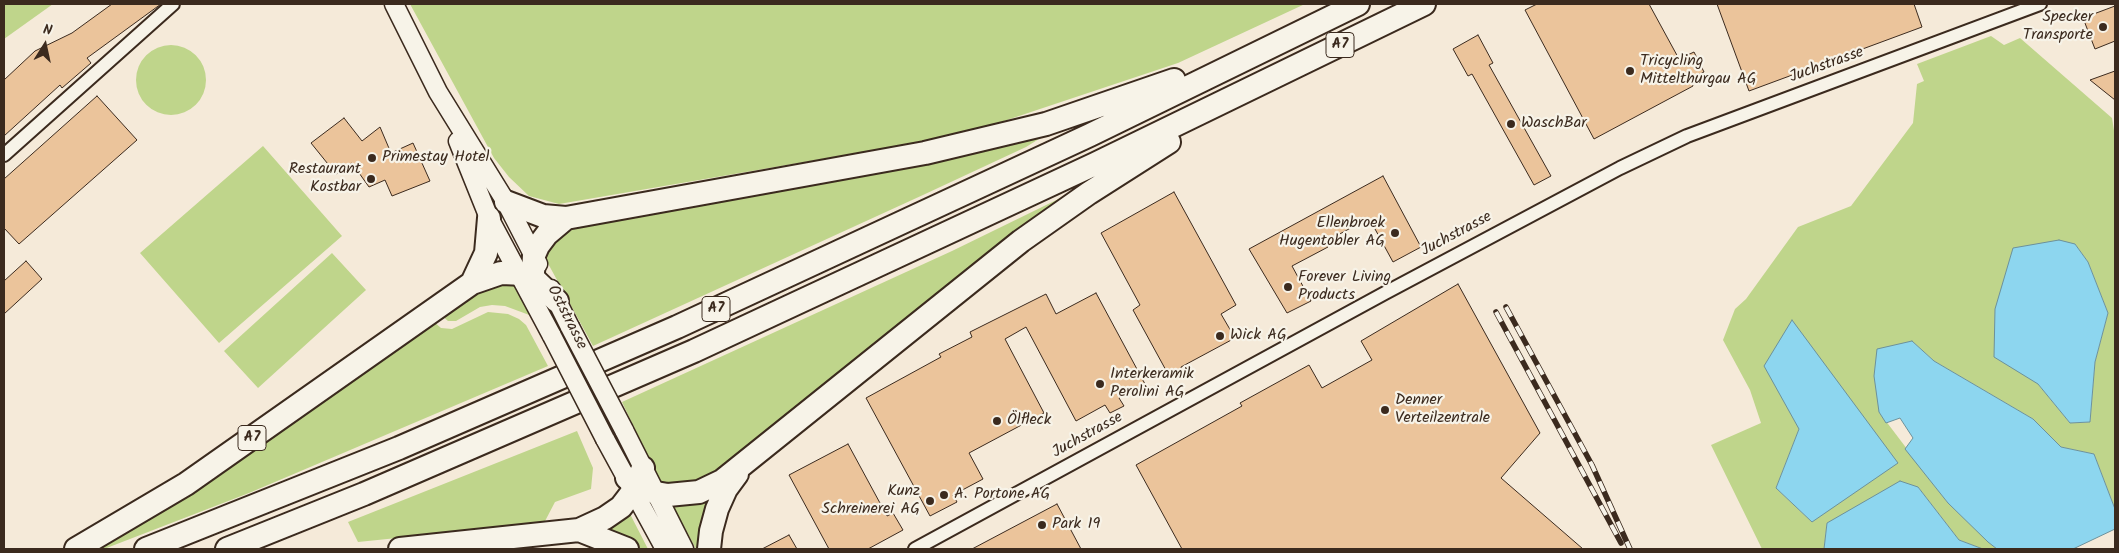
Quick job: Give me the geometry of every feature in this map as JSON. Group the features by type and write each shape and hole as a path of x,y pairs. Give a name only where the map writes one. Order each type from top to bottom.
{"highway":[{"name":"A7","path":"146,549 408,444 678,327 1037,160 1358,4"},
{"name":"A7","path":"227,549 391,483 694,351 911,252 1424,4"},
{"name":"A7","path":"506,202 543,216 566,218 925,153 1005,136 1046,124 1274,45"},
{"name":"A7","path":"639,483 677,495 699,492 722,481 746,464 921,320 1021,241 1088,194 1255,86"},
{"name":"A7","path":"472,283 486,253 489,218"},
{"name":"A7","path":"76,549 138,514 194,478 472,283 501,273 529,276 547,234 566,218"},
{"path":"529,276 557,301"},
{"name":"A7","path":"709,549 711,531 726,489 746,464"},
{"path":"400,549 579,530 605,518 621,506 639,483"},
{"path":"579,530 627,549"}],"main road":[{"name":"Oststrasse","path":"394,4 438,92 489,218 529,276"},
{"name":"Oststrasse","path":"438,92 506,202 529,276 552,336 605,439 639,483 684,549"},
{"name":"Oststrasse","path":"557,301 624,430 639,483 665,549"}],"street":[{"path":"4,155 173,4"},
{"name":"Juchstrasse","path":"915,549 1385,292 1620,168 1687,136 2040,4"}],"green space":[{"path":"4,4 53,4 4,39"},
{"path":"410,4 1305,4 1178,63 962,135 559,204 529,196 509,177 494,158"},
{"path":"1991,36 2004,45 2020,38 2112,118 2115,137 2115,509 2094,454 2061,447 2033,419 1934,361 1912,341 1879,412 1948,503 1997,549 1983,549 1959,540 1918,487 1827,523 1824,549 1762,549 1711,445 1761,423 1750,390 1723,340 1735,309 1746,299 1798,227 1851,206 1913,123 1917,84 1924,81 1917,64","holes":["2075,244 2088,262 2108,313 2095,362 2090,422 2070,423 2038,384","1799,429 1812,522 1776,488"]},
{"path":"171,45 190,51 200,61 206,80 200,99 190,109 171,115 152,109 142,99 136,80 142,61 152,51"},
{"path":"1047,134 1026,147 593,346 545,258 544,249 560,235 586,224"},
{"path":"263,146 342,236 219,343 140,253"},
{"path":"1083,187 702,482 664,485 660,482 622,402 952,251"},
{"path":"332,253 366,290 258,388 224,351"},
{"path":"495,281 515,285 532,316 505,306 492,305 480,307 456,321 448,321 440,314"},
{"path":"488,312 508,314 526,325 548,366 249,493 104,549 88,549 433,321 441,328 452,329"},
{"path":"577,431 593,468 591,489 555,502 544,523 358,542 348,522"},
{"path":"710,495 701,549 696,549 673,506"},
{"path":"629,512 648,549 641,549 605,528"}],"water":[{"path":"2059,240 2075,244 2088,262 2108,313 2095,362 2090,422 2070,423 2038,384 1994,357 1995,309 2013,248"},
{"path":"1792,320 1898,463 1812,522 1776,488 1799,429 1764,366"},
{"path":"1912,341 1934,361 2033,419 2061,447 2094,454 2115,509 2115,529 2073,549 1997,549 1988,542 1948,503 1905,449 1913,438 1900,418 1886,423 1879,412 1874,376 1877,349"},
{"path":"1900,481 1918,487 1959,540 1983,549 1824,549 1827,523"}],"building":[{"path":"112,4 161,4 87,58 91,63 62,88 60,85 4,136 4,80 35,51 72,33"},
{"name":"Tricycling Mittelthurgau AG","path":"1537,4 1649,4 1679,59 1694,52 1704,72 1690,79 1693,86 1594,139 1525,10"},
{"path":"1717,4 1914,4 1922,27 1749,91"},
{"path":"2115,6 2115,41 2095,49 2083,18"},
{"name":"WaschBar","path":"1478,35 1493,63 1489,65 1551,176 1534,185 1472,74 1468,76 1453,49"},
{"path":"2115,71 2115,100 2090,80"},
{"path":"97,96 137,140 19,244 4,228 4,179"},
{"name":"Primestay Hotel","path":"344,118 362,141 380,127 391,153 413,143 430,181 392,196 385,180 369,187 352,163 336,174 311,143"},
{"path":"1383,176 1421,247 1393,262 1369,218 1325,242 1328,247 1292,266 1311,301 1287,313 1249,249"},
{"path":"1174,192 1236,305 1221,314 1235,338 1181,367 1181,379 1172,373 1168,374 1133,310 1140,305 1101,233"},
{"path":"26,261 42,279 4,314 4,281"},
{"name":"Denner Verteilzentrale","path":"1458,284 1540,433 1501,478 1583,549 1182,549 1136,465 1242,406 1240,403 1309,365 1322,388 1372,360 1361,341"},
{"path":"1096,293 1145,384 1119,398 1124,406 1110,413 1105,405 1076,421 1026,327 1005,339 1044,413 969,453 983,479 953,495 957,502 930,516 866,398 941,357 939,354 972,337 970,332 1046,294 1056,314"},
{"path":"848,444 887,516 893,513 903,530 868,549 829,549 789,475"},
{"name":"Park 19","path":"1057,504 1081,549 972,549"},
{"path":"789,535 797,549 762,549"}],"railway":[{"path":"1506,307 1592,465 1630,549"},
{"path":"1496,312 1621,543"}],"place":[{"name":"Specker Transporte","path":"2103,27"},
{"name":"Tricycling Mittelthurgau AG","path":"1630,71"},
{"name":"WaschBar","path":"1511,124"},
{"name":"Primestay Hotel","path":"372,158"},
{"name":"Restaurant Kostbar","path":"371,179"},
{"name":"Ellenbroek Hugentobler AG","path":"1395,233"},
{"name":"Forever Living Products","path":"1288,287"},
{"name":"Wick AG","path":"1220,336"},
{"name":"Interkeramik Perolini AG","path":"1100,384"},
{"name":"Denner Verteilzentrale","path":"1385,410"},
{"name":"Ölfleck","path":"997,421"},
{"name":"A. Portone AG","path":"944,495"},
{"name":"Kunz Schreinerei AG","path":"930,501"},
{"name":"Park 19","path":"1042,525"}]}
